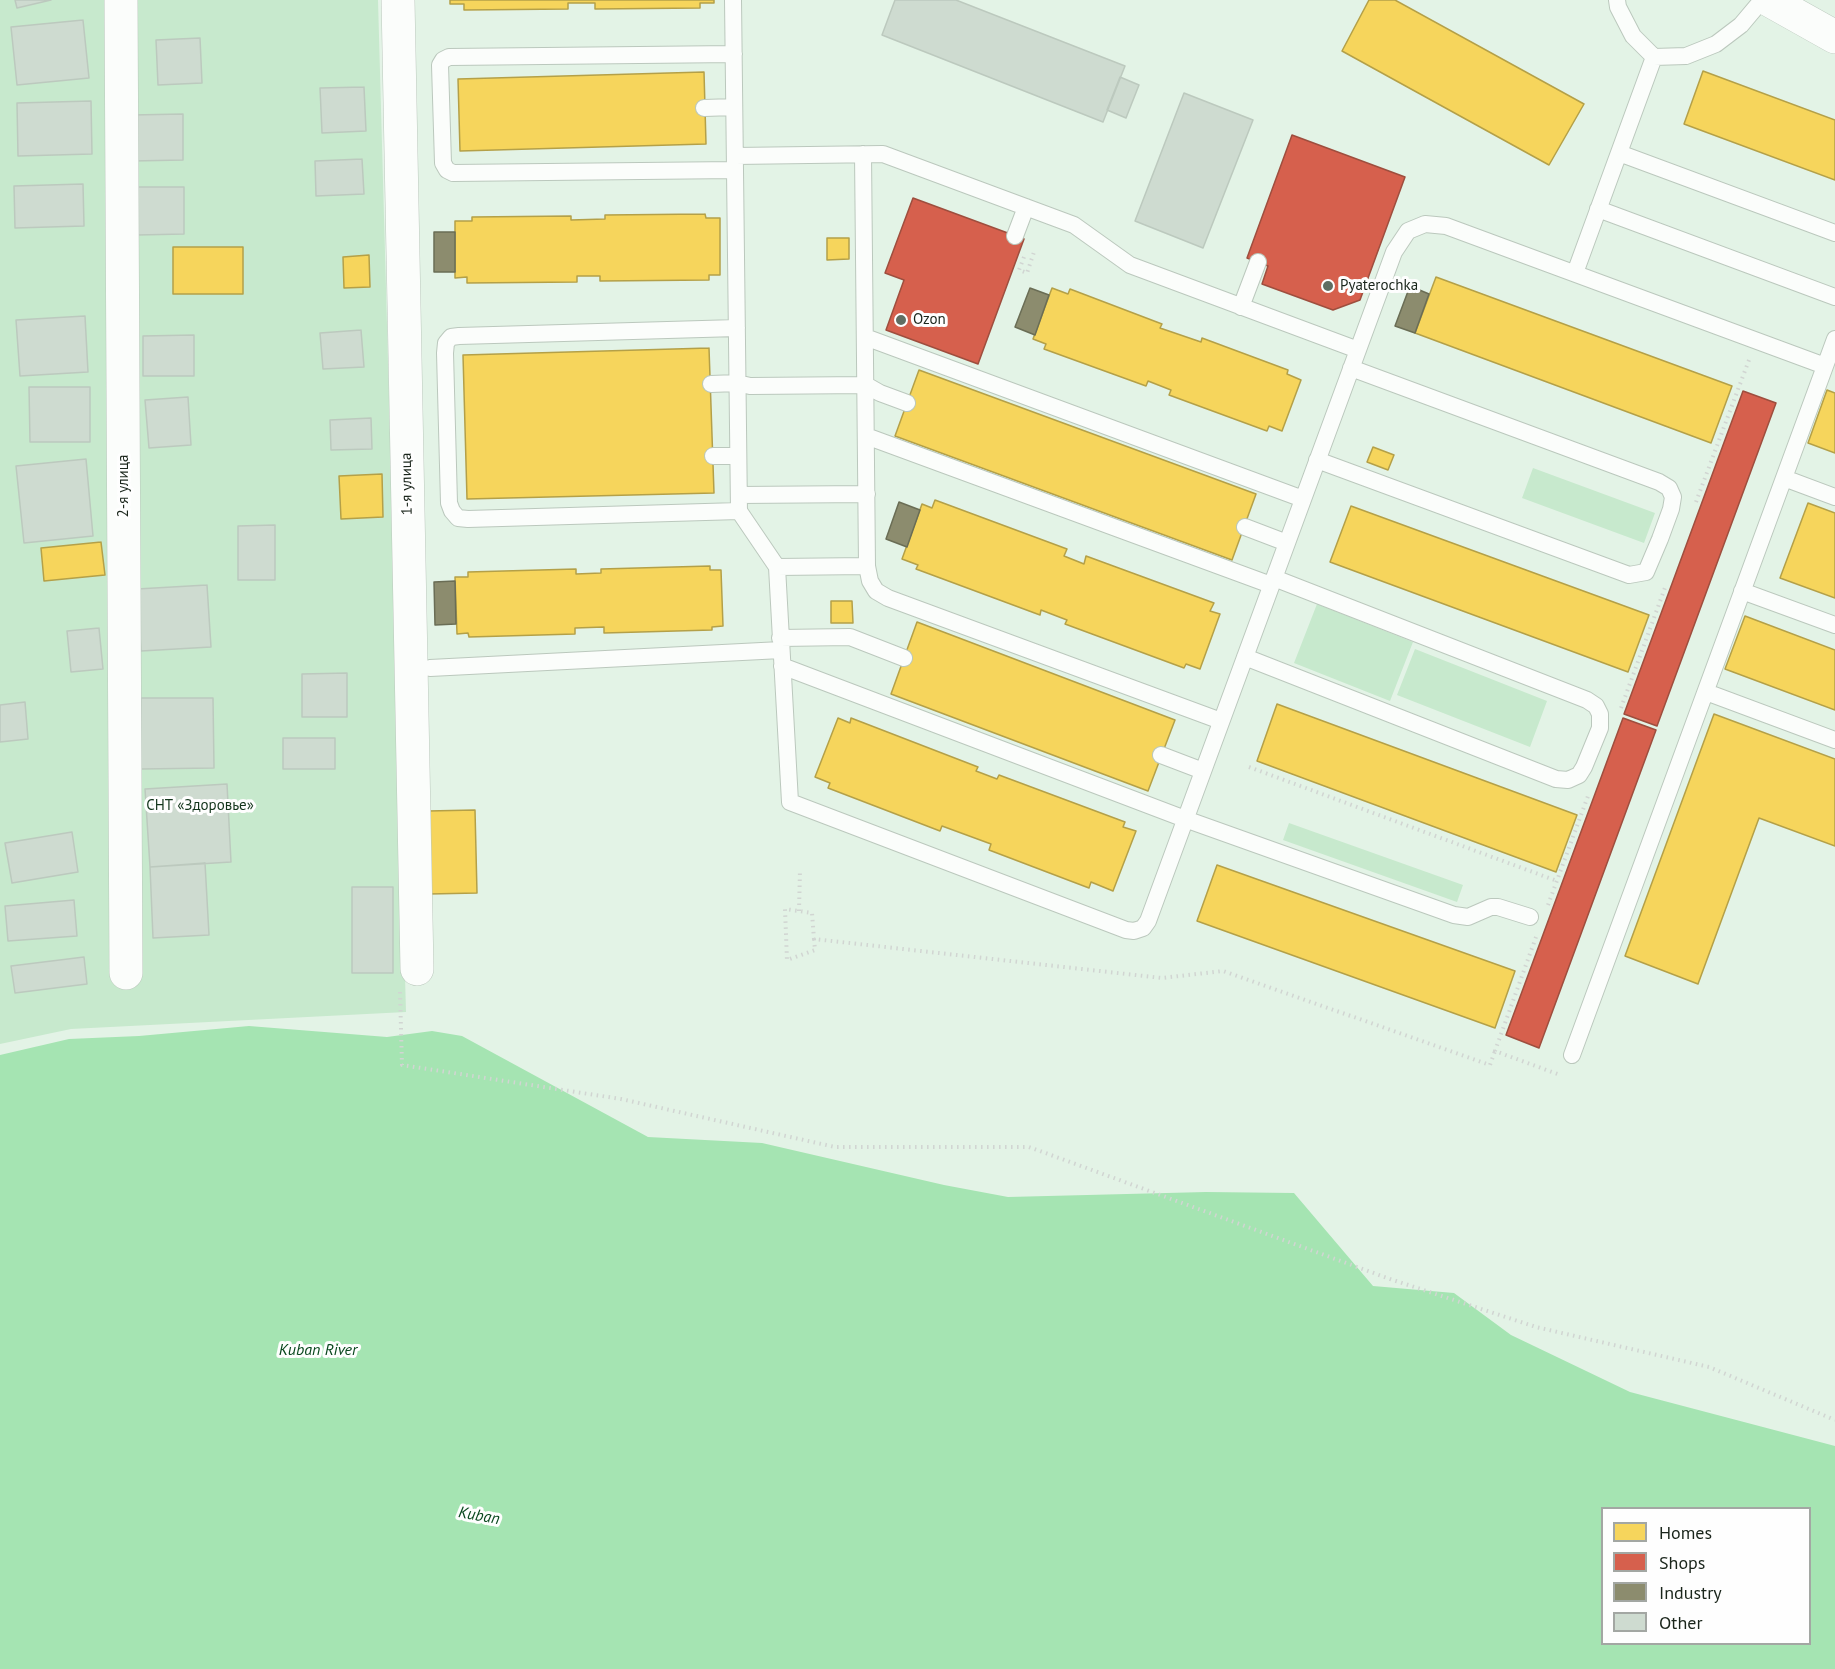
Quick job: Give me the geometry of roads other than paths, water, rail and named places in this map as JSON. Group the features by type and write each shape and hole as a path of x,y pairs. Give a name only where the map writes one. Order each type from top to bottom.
{"street":[{"name":"2-я улица","path":"121,0 126,973"},
{"name":"1-я улица","path":"398,0 408,975"},
{"path":"1768,0 1835,36"}],"lane":[{"path":"733,0 739,503 777,567 790,802 1126,930 1134,931 1143,928 1148,921 1394,252 1408,231 1425,224 1446,226 1575,273 1831,353 1572,1055"},
{"path":"1617,0 1618,7 1633,36 1654,57 1686,56 1716,44 1741,25 1762,0"},
{"path":"734,54 449,57 440,65 443,163 447,170 453,173 735,163 883,154 1074,225 1130,265 1358,350"},
{"path":"1575,273 1654,57"},
{"path":"704,108 734,107"},
{"path":"1619,153 1835,233"},
{"path":"863,154 867,566 870,581 876,591 888,598 1221,721"},
{"path":"1015,236 1026,207"},
{"path":"1598,209 1835,297"},
{"path":"1241,307 1258,262"},
{"path":"737,328 452,337 446,343 445,353 449,503 452,511 458,518 468,519 867,494"},
{"path":"865,337 1303,499"},
{"path":"1317,460 1629,575 1646,572 1671,509 1672,497 1669,488 1659,482 1351,368"},
{"path":"711,384 866,385 907,403"},
{"path":"866,436 1273,582 1587,700 1596,706 1600,714 1600,728 1579,775 1568,780 1556,779 1245,657"},
{"path":"713,456 738,456"},
{"path":"1784,478 1835,497"},
{"path":"1245,527 1287,543"},
{"path":"777,567 867,566"},
{"path":"1742,591 1835,625"},
{"path":"430,668 781,651 850,638 904,658"},
{"path":"781,651 1185,819 1454,915 1468,916 1491,907 1498,907 1530,917"},
{"path":"1706,692 1835,740"},
{"path":"1161,755 1203,771"}],"water":[{"name":"Kuban River","path":"249,1026 387,1037 432,1031 462,1036 648,1137 762,1143 944,1185 1008,1197 1206,1192 1294,1193 1373,1286 1454,1293 1511,1335 1630,1392 1835,1446 1835,1669 0,1669 0,1055 69,1039 139,1036"}],"place":[{"name":"Pyaterochka","path":"1328,286"},
{"name":"Ozon","path":"901,320"}],"park label":[{"name":"СНТ «Здоровье»","path":"200,806"}],"water label":[{"name":"Kuban","path":"479,1516"}]}
